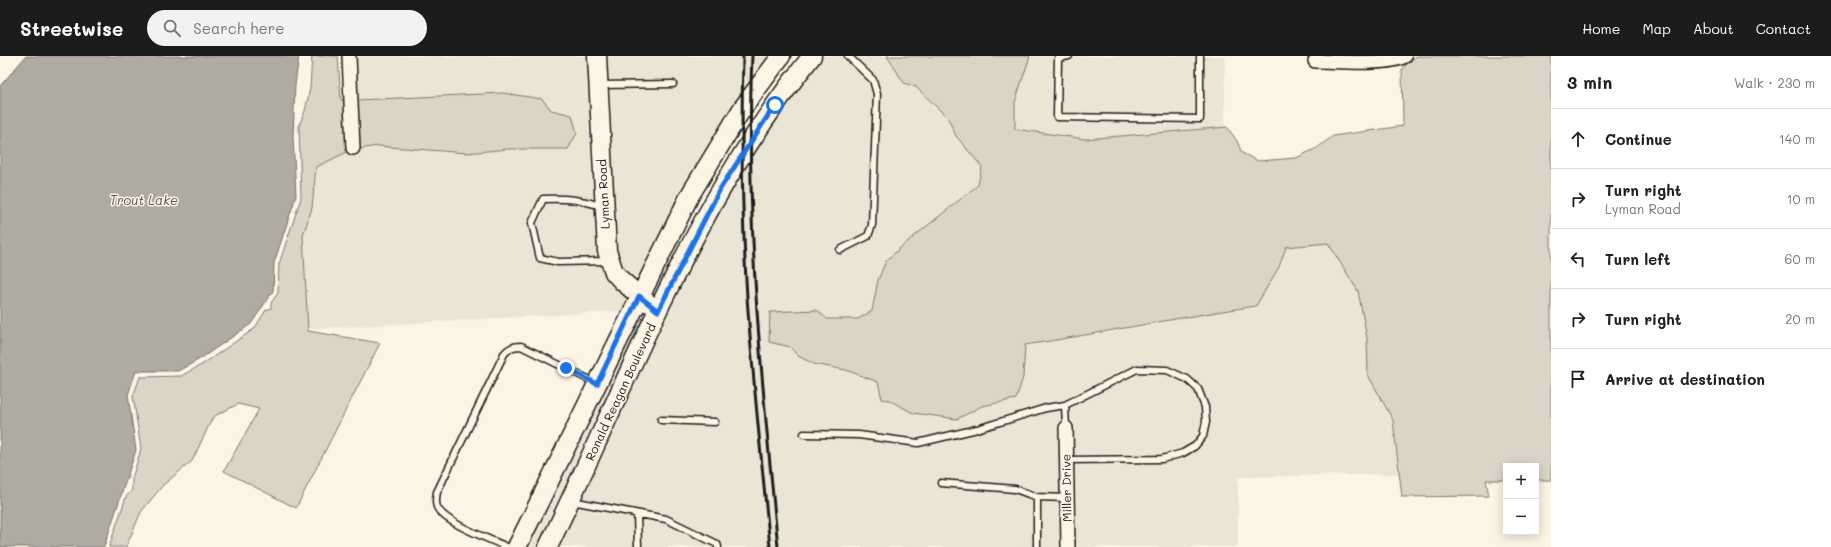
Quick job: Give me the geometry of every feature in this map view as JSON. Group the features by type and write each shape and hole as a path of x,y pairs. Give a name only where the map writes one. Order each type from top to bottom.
{"main road":[{"name":"Lyman Road","path":"596,56 605,208 610,261 614,272 622,281 658,311"},
{"name":"Ronald Reagan Boulevard","path":"517,547 639,296 690,195 742,109 782,56"},
{"name":"Ronald Reagan Boulevard","path":"548,547 658,311 720,189 770,111 812,56"}],"street":[{"path":"350,56 353,148"},
{"path":"1315,61 1386,61 1400,59 1405,56"},
{"name":"Miller Drive","path":"1066,428 1068,547"}],"lane":[{"path":"840,250 868,236 872,225 877,94 873,80 848,56"},
{"path":"1069,56 1058,58 1057,117 1200,119 1200,56"},
{"path":"598,85 673,84"},
{"path":"605,208 586,201 562,198 543,199 532,223 540,258 558,262 610,261"},
{"path":"507,547 445,517 436,507 435,500 437,492 504,354 508,349 515,346 521,346 597,384"},
{"path":"804,434 859,435 918,443 971,430 1046,408 1065,405 1136,370 1167,370 1187,379 1198,389 1205,406 1206,422 1203,436 1195,446 1183,453 1162,459 1066,460"},
{"path":"1065,405 1066,428"},
{"path":"661,420 715,422"},
{"path":"941,483 1015,489 1037,497 1067,498"},
{"path":"1037,497 1037,547"},
{"path":"570,501 666,519 717,544 718,547"},
{"path":"637,514 638,547"}],"shaded area":[{"path":"312,56 338,56 341,100 346,100 347,152 316,167 312,208 303,235 308,331 380,343 296,508 224,471 259,409 238,404 213,417 192,461 163,485 141,512 126,547 109,547 126,497 132,490 132,479 141,449 133,396 140,377 181,376 203,364 254,329 266,310 271,308 271,303 278,293 279,264 301,198 299,125 305,111 310,88"},
{"path":"355,56 591,56 602,251 632,298 625,311 308,329 303,235 312,208 316,167 343,152 347,152 347,155 359,155 359,149 378,146 467,153 507,149 568,149 572,115 550,110 542,99 503,93 357,100"},
{"path":"602,56 773,56 637,286 625,276 613,250"},
{"path":"820,56 887,56 904,83 916,87 948,118 956,136 982,167 978,185 901,247 874,297 872,311 858,319 827,319 820,313 769,342 790,347 798,356 814,364 846,370 878,382 882,399 889,400 913,413 957,419 982,406 1016,399 1023,377 1025,345 1100,333 1188,315 1279,267 1286,247 1328,243 1358,291 1367,338 1368,375 1393,420 1399,474 1238,477 1238,547 1073,547 1072,422 1060,422 1062,547 555,547 663,314 725,193 754,146"},
{"path":"887,56 1030,56 1015,102 1015,129 1085,139 1227,127 1237,141 1242,153 1258,161 1296,158 1317,148 1333,136 1403,126 1402,70 1409,61 1417,56 1551,56 1551,480 1539,480 1539,463 1503,463 1503,480 1486,480 1489,496 1402,497 1393,420 1368,375 1367,338 1358,291 1328,243 1286,247 1279,267 1256,306 1025,345 1023,377 1016,399 982,406 957,419 913,413 889,400 882,399 878,382 846,370 814,364 798,356 790,347 769,342 770,312 817,310 827,319 858,319 872,311 878,280 886,261 901,247 978,185 982,167 956,136 948,118 916,87 904,83"},
{"path":"1030,56 1225,56 1225,127 1085,139 1015,129 1015,102"},
{"path":"503,93 542,99 551,110 572,115 577,133 568,149 507,149 467,153 378,146 359,149 357,100"},
{"path":"642,306 651,313 541,547 524,547"}],"water":[{"name":"Trout Lake","path":"26,56 299,56 295,85 293,137 296,196 274,263 273,291 251,324 200,359 178,371 136,371 128,395 136,450 104,547 0,547 0,86"}],"railway":[{"path":"743,56 742,177 745,267 752,360 770,547"},
{"path":"752,56 750,117 751,179 756,302 778,547"}],"route":[{"path":"566,368 597,384 639,296 658,311 720,189 749,142 775,105"}]}
